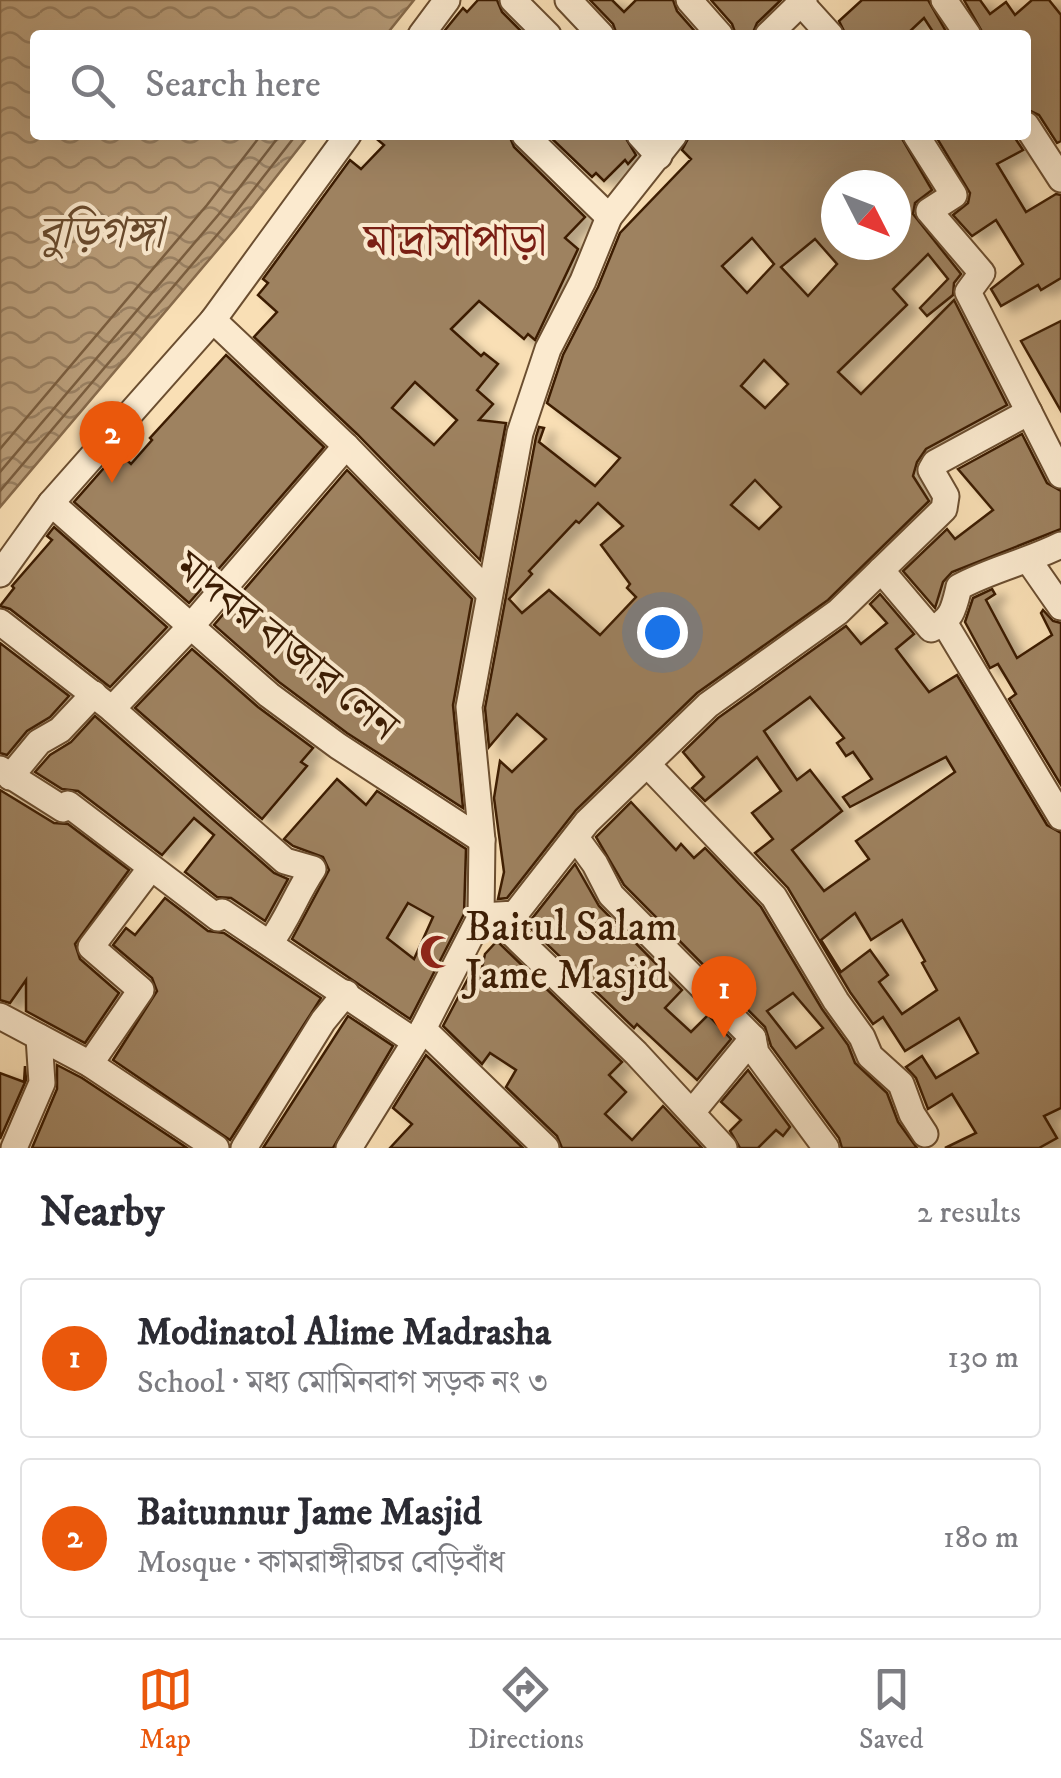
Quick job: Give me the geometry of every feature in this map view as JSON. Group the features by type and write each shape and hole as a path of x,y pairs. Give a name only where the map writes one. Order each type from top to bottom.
{"street":[{"path":"426,30 447,0"},
{"path":"513,0 543,30"},
{"path":"568,0 596,30"},
{"path":"689,0 716,30"},
{"path":"944,0 965,30"},
{"path":"773,30 802,2 826,30"},
{"path":"1031,133 1061,180"},
{"path":"0,574 51,503 213,320 344,140"},
{"path":"530,140 609,217"},
{"path":"919,140 954,195 929,211 982,274 968,292 1061,475"},
{"path":"349,1148 488,916 469,707 520,433 548,349 583,281 609,217 667,145"},
{"path":"213,320 346,446 489,593"},
{"path":"488,916 515,914 587,822 708,704 838,612 944,510 946,496 931,470 935,463 1029,412"},
{"path":"346,446 192,625 103,701 39,742 5,773 63,809 68,804 218,918 222,912 346,994 418,1035 546,1148"},
{"name":"মাদবর বাজার লেন","path":"51,503 269,694 324,736 482,840"},
{"path":"882,570 931,629 945,624 954,609 958,587 990,570 1029,561 1061,544"},
{"path":"1029,561 1061,608"},
{"path":"0,622 103,701 285,861 313,869 290,903 288,919 270,943"},
{"path":"945,624 1061,817"},
{"path":"647,764 774,896 870,1056 901,1084 924,1134"},
{"path":"576,838 611,895 753,1038 756,1053 826,1148"},
{"path":"90,1064 140,990 91,947 150,869"},
{"path":"488,916 693,1111 724,1148"},
{"path":"244,1148 323,1021 346,994"},
{"path":"0,1016 90,1064 216,1148"},
{"path":"14,1148 42,1082 39,1037"},
{"path":"693,1111 753,1038"}],"water":[{"name":"বুড়িগঙ্গা","path":"0,0 414,0 390,30 30,30 30,140 305,140 236,228 0,507"}],"building":[{"path":"478,0 497,0 502,12 520,30 445,30 463,8 467,12"},
{"path":"590,0 612,0 624,12 636,0 673,0 694,30 615,30"},
{"path":"711,0 781,0 754,30 734,30"},
{"path":"862,0 928,0 945,30 932,30 924,18 911,30 844,30 839,21"},
{"path":"964,0 980,0 990,14 1006,2 1015,15 1032,0 1049,0 1061,15 1061,141 1057,143 1039,115 1031,111 1031,30 981,30"},
{"path":"378,140 511,140 585,217 565,238 578,249 535,340 528,334 524,339 479,301 451,329 481,356 484,353 498,364 477,390 493,404 479,420 506,423 480,560 357,434 254,337 277,312 258,295 268,283 263,279 350,160 361,169 384,145","holes":["415,382 457,420 434,445 392,408"]},
{"path":"553,140 627,140 636,155 628,164 625,160 604,181 596,173 592,177"},
{"path":"687,140 903,140 932,190 915,203 913,214 961,274 954,283 953,295 927,316 920,308 948,279 928,254 893,289 907,305 838,372 861,394 954,300 1007,405 926,449 913,476 929,501 828,600 697,693 576,810 507,898 498,899 504,872 494,798 500,761 512,772 546,739 517,714 489,747 485,708 539,427 544,428 539,442 595,486 620,458 547,403 563,355 620,233 691,159 682,150","holes":["752,238 774,264 747,293 722,266","764,360 788,384 765,408 741,386","755,480 781,507 759,529 731,505","598,503 623,526 601,545 636,597 600,635 549,590 522,613 509,599 532,574 529,571"]},
{"path":"938,140 1016,140 1023,150 997,164 1026,212 1056,194 1061,195 1061,278 1041,290 1038,285 1001,306 991,289 1023,264 996,220 972,236 953,215 968,203 970,193"},
{"path":"1061,321 1061,411 1021,341"},
{"path":"226,355 324,447 189,603 74,502 118,452 131,464"},
{"path":"1022,434 1047,483 1061,491 1061,529 952,572 943,582 935,608 903,571 947,529 955,539 993,510 958,469"},
{"path":"347,470 472,599 453,705 463,808 347,733 279,682 214,625"},
{"path":"54,527 167,627 110,687 10,609 0,606 52,540 47,536"},
{"path":"992,589 995,594 986,600 1017,658 1052,635 1043,610 1053,621 1061,623 1061,785 1009,699 1016,694 998,664 990,668 965,622 973,598"},
{"path":"880,594 914,634 896,649 929,692 957,675 1047,825 1061,833 1061,1108 1044,1116 1057,1138 1039,1148 945,1148 976,1133 952,1094 928,1109 916,1078 906,1067 922,1056 936,1078 978,1053 959,1018 905,1051 883,1017 873,1024 788,888 755,853 773,839 752,813 781,791 757,757 705,801 692,788 704,777 683,752 718,718 846,626 861,644 887,623 870,604","holes":["810,697 844,738 837,743 846,756 853,752 872,779 843,797 850,807 946,757 955,772 856,841 869,859 824,891 792,850 842,811 810,770 797,780 764,731","855,913 871,940 902,920 937,990 902,1014 879,982 888,975 870,950 841,972 821,940"]},
{"path":"0,643 69,696 50,717 27,731 7,755 0,753"},
{"path":"192,649 258,707 313,748 301,762 307,766 262,819 135,708"},
{"path":"95,716 274,873 288,879 265,921 231,898 217,897 185,872 214,835 194,818 162,855 78,791 62,789 35,772"},
{"path":"337,779 366,805 377,791 466,849 464,914 410,1019 292,939 329,870 323,857 284,839","holes":["408,903 433,917 414,959 387,938"]},
{"path":"0,790 54,823 68,824 129,870 75,944 80,959 119,993 85,1043 26,1011 26,980 10,1003 0,1000"},
{"path":"631,802 676,850 681,844 694,858 705,848 761,907 848,1045 855,1063 887,1093 898,1122 917,1148 842,1148 839,1138 771,1046 765,1027 624,885 596,837","holes":["793,993 823,1028 796,1048 767,1011"]},
{"path":"575,864 599,906 682,990 665,1008 691,1032 708,1015 731,1039 697,1080 637,1024 634,1028 527,925"},
{"path":"165,898 208,931 224,933 321,998 230,1140 113,1060 157,991 152,978 113,945 126,928 135,935"},
{"path":"497,941 622,1062 609,1075 626,1092 605,1114 632,1140 663,1106 702,1148 562,1148 557,1136 506,1087 516,1070 490,1053 482,1064 443,1026 472,971 472,986 478,986 485,954"},
{"path":"348,1016 393,1046 333,1148 263,1148"},
{"path":"426,1055 523,1148 390,1148 412,1124 393,1108"},
{"path":"57,1065 187,1148 32,1148 57,1089"},
{"path":"25,1066 26,1080 0,1139 0,1073 24,1082"},
{"path":"748,1070 790,1127 783,1136 776,1130 758,1148 740,1148 730,1131 741,1120 721,1102"}],"place":[{"name":"Baitunnur Jame Masjid","path":"112,483"},
{"name":"Baitul Salam Jame Masjid","path":"437,952"},
{"name":"Modinatol Alime Madrasha","path":"724,1038"}],"district":[{"name":"মাদ্রাসাপাড়া","path":"455,242"}]}
